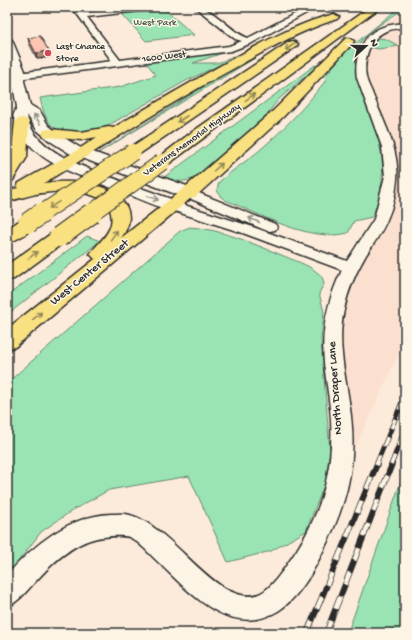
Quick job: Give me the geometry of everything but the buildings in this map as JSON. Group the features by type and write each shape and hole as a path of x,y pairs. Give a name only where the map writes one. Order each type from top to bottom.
{"main road":[{"name":"Veterans Memorial Highway","path":"7,274 376,7"},
{"name":"Veterans Memorial Highway","path":"7,237 280,54 338,13 290,33 208,77 136,120"},
{"name":"West Center Street","path":"7,341 189,193 278,114 326,63 358,33 364,26 363,16"},
{"path":"7,40 19,71 13,77 23,115 32,138 45,151 64,164 173,206"},
{"path":"23,115 35,114 42,127 63,144 81,154 189,193"},
{"path":"7,177 19,157 23,115"},
{"path":"49,133 70,136 88,136 104,132 136,120"},
{"path":"8,197 136,120"},
{"path":"8,197 41,188 63,186 88,188 109,196 120,209 120,224 118,230 102,251 95,268"}],"street":[{"path":"76,7 118,63"},
{"path":"82,15 157,7"},
{"path":"200,7 238,37 248,41"},
{"path":"296,8 309,9"},
{"name":"1600 West","path":"13,77 231,48 248,41 309,9"},
{"name":"North Draper Lane","path":"7,594 32,565 60,542 90,529 109,525 131,526 146,535 200,586 230,605 249,609 266,604 283,590 302,565 321,529 336,490 340,461 341,419 333,363 333,326 340,294 353,264 381,217 391,177 390,162 385,141 361,76 362,53 375,34 388,28 405,25"},
{"path":"189,193 353,264"},
{"path":"173,206 353,264"}],"shaded area":[{"path":"405,9 405,340 336,490 340,294 381,217 391,177 361,76 362,53 375,34"}],"green space":[{"name":"West Park","path":"116,7 162,7 194,35 146,41"},
{"path":"400,7 405,8 386,20 362,40 358,46 355,56 358,81 381,152 382,181 372,217 354,221 348,233 333,235 318,234 285,226 225,200 220,196 217,190 219,182 278,134 319,89 326,80 325,76 346,51"},
{"path":"375,39 386,39 399,46 378,49 370,47"},
{"path":"232,50 193,63 217,63 240,55 184,82 102,129 81,132 59,130 46,118 40,98 120,87 156,75 145,61"},
{"path":"255,58 98,153 238,65"},
{"path":"315,65 317,66 278,100 261,122 234,147 197,177 180,181 163,178"},
{"path":"190,227 202,228 236,237 258,245 310,267 323,279 324,284 319,293 324,312 321,340 330,451 325,483 306,531 271,551 228,562 189,476 109,490 73,510 41,532 7,576 7,383 180,231"},
{"path":"87,236 100,241 7,315 7,296"},
{"path":"405,470 405,633 348,633 349,629"}],"railway":[{"path":"376,465 405,395"},
{"path":"391,465 405,429"},
{"path":"307,633 377,464"},
{"path":"326,633 392,464"}],"place":[{"name":"Last Chance Store","path":"48,53"}]}
